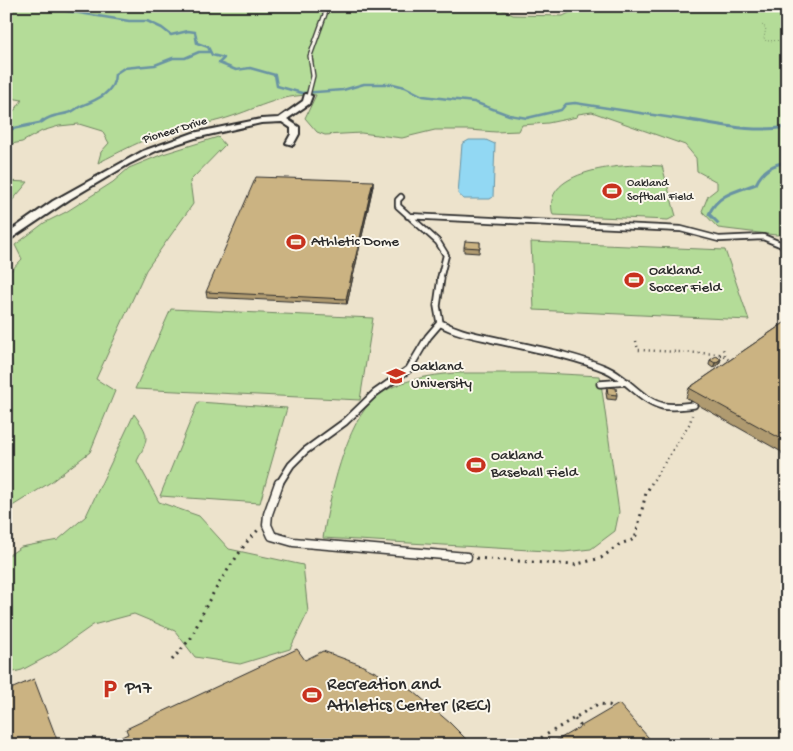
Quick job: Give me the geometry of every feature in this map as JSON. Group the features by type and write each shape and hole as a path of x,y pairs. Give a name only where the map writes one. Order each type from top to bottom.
{"street":[{"path":"290,143 295,134 295,127 281,120 306,102 308,96"},
{"name":"Pioneer Drive","path":"6,239 51,207 128,161 154,148 201,134 264,121 281,120"}],"lane":[{"path":"308,96 313,84 310,56 328,6"},
{"path":"401,197 398,200 398,206 438,242 446,255 438,300 437,313 440,323 456,331 542,351 607,369 627,382 643,397 660,406 674,408 694,405"},
{"path":"408,216 681,229 719,238 763,238 787,247"},
{"path":"440,323 428,337 409,369 375,393 345,422 298,457 277,487 272,498 267,525 272,536 293,542 467,557"},
{"path":"600,384 627,382"}],"path":[{"path":"762,25 766,28 764,38 766,41 787,40"},
{"path":"636,341 638,350 724,355 722,346"},
{"path":"719,354 731,361 723,366"},
{"path":"467,557 498,561 574,565 601,558 620,544 635,539 644,498 690,423 694,405"},
{"path":"782,453 780,454 787,458"},
{"path":"172,660 191,638 208,602 246,543 256,530 267,525"},
{"path":"529,745 598,704 609,705 616,710"},
{"path":"575,719 586,734"},
{"path":"775,745 780,742"}],"shaded area":[{"name":"Oakland University","path":"6,6 787,6 787,745 6,745"}],"green space":[{"path":"6,6 504,6 501,9 513,15 563,16 583,6 787,6 787,234 776,235 718,228 702,211 708,196 717,189 717,182 697,171 696,158 685,145 592,112 548,123 522,125 519,131 435,130 402,138 361,133 325,135 317,132 305,118 316,95 302,95 267,103 220,120 168,131 141,141 98,163 101,152 109,143 102,131 79,124 59,126 42,131 22,142 6,145 6,113 15,110 22,100 6,97"},
{"path":"218,137 225,145 190,181 193,204 146,270 96,379 115,391 90,452 51,482 6,510 6,276 22,259 15,245 44,223 66,212 113,182 129,168 163,154"},
{"name":"Oakland Softball Field","path":"642,165 662,166 676,216 668,220 553,215 552,201 557,189 568,180 598,169"},
{"path":"6,181 28,182 6,208"},
{"name":"Oakland Soccer Field","path":"531,242 725,250 749,320 534,310"},
{"path":"171,309 373,318 360,400 135,389"},
{"name":"Oakland Baseball Field","path":"456,373 542,373 600,376 619,512 615,531 591,549 564,552 323,538 334,483 348,442 365,408 385,391 404,382"},
{"path":"198,402 287,408 260,503 160,496"},
{"path":"134,414 143,427 146,437 144,447 137,461 159,502 199,516 229,549 303,565 308,612 290,649 240,664 195,657 175,631 134,614 93,625 52,654 22,670 6,674 6,557 21,547 58,540 86,516"}],"water":[{"path":"469,140 486,140 495,144 493,197 490,199 464,199 458,194 462,144"}],"building":[{"path":"553,6 553,7 536,7"},
{"name":"Athletic Dome","path":"256,177 373,181 346,299 206,292"},
{"path":"465,241 480,242 480,248 464,247"},
{"path":"787,321 787,442 689,388"},
{"path":"716,356 721,359 715,363 710,360"},
{"path":"607,387 616,388 617,395 608,394"},
{"name":"Recreation and Athletics Center (REC)","path":"297,649 305,660 323,651 361,665 413,691 472,745 110,745 109,743 128,734 126,729"},
{"path":"34,679 59,745 6,745 6,691"},
{"path":"619,704 655,745 549,745"}],"waterway":[{"path":"36,6 129,21 147,21 162,28 171,35 188,31 195,32 197,43 208,47 212,55 224,58 219,63 236,70 250,68 275,75 277,86 302,93 343,90 364,84 393,84 405,87 423,96 474,102 509,115 527,118 561,110 566,104 575,103 699,122"},
{"path":"42,122 52,116 72,112 104,95 112,86 115,74 124,68 155,65 173,58 185,58 199,52 210,52"},
{"path":"6,130 40,123 43,120"},
{"path":"690,120 751,129 787,127"},
{"path":"718,223 709,214 717,202 735,191 756,184 761,175 768,169 777,164 787,162"}],"place":[{"name":"Oakland Softball Field","path":"612,191"},
{"name":"Athletic Dome","path":"296,242"},
{"name":"Oakland Soccer Field","path":"634,280"},
{"name":"Oakland University","path":"396,376"},
{"name":"Oakland Baseball Field","path":"476,465"},
{"name":"P17","path":"110,689"},
{"name":"Recreation and Athletics Center (REC)","path":"312,695"}]}
